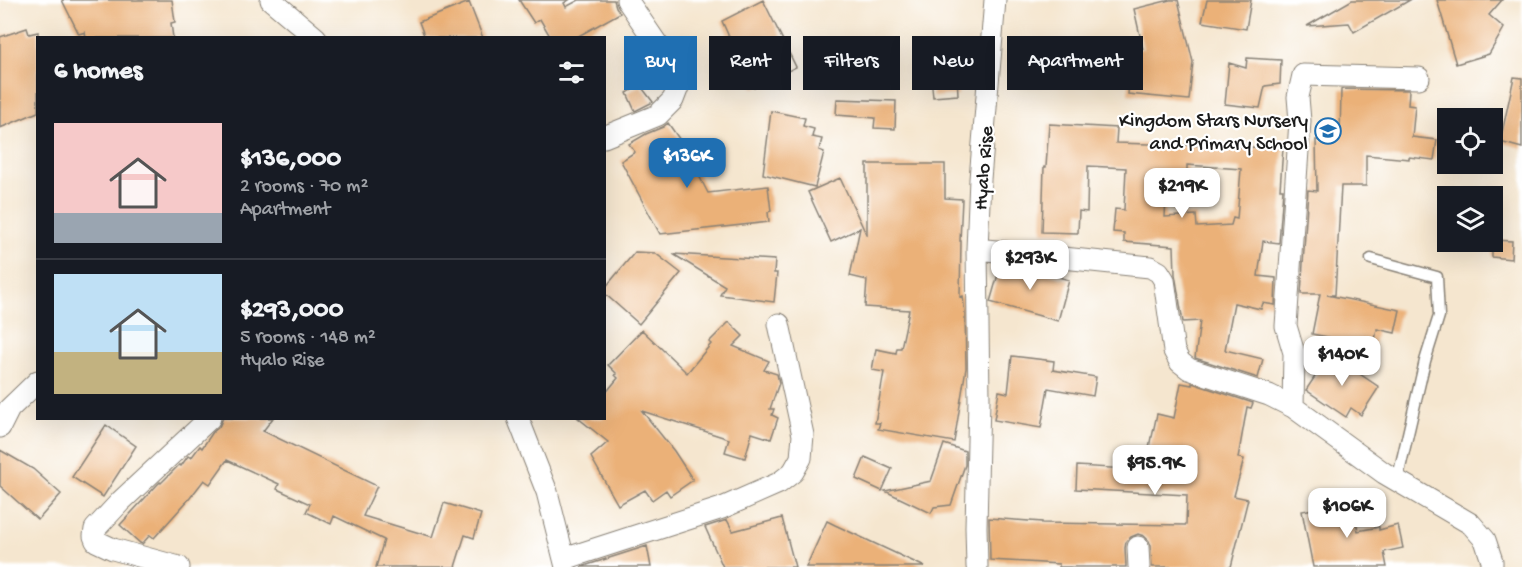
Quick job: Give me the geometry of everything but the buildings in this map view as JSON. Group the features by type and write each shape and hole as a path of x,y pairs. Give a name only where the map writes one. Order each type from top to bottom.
{"street":[{"path":"271,0 314,36"},
{"path":"606,136 658,115 674,100 678,87 670,63 627,0"},
{"name":"Hyalo Rise","path":"977,567 979,399 977,249 980,179 995,0"},
{"path":"1293,407 1294,353 1286,326 1300,121 1298,97 1303,75 1419,78"},
{"path":"977,249 1150,267 1159,272 1164,280 1174,351 1180,362 1189,369 1269,395 1293,407 1384,473 1471,524 1485,540 1492,567"},
{"path":"519,420 547,492 565,563 722,508 779,483 793,472 801,458 803,435 779,324"},
{"path":"0,427 9,409 36,383"},
{"path":"179,567 113,549 96,541 95,529 121,501 208,420"}],"lane":[{"path":"1371,259 1437,277 1438,316 1398,481"}],"place":[{"name":"Kingdom Stars Nursery and Primary School","path":"1328,131"}]}
